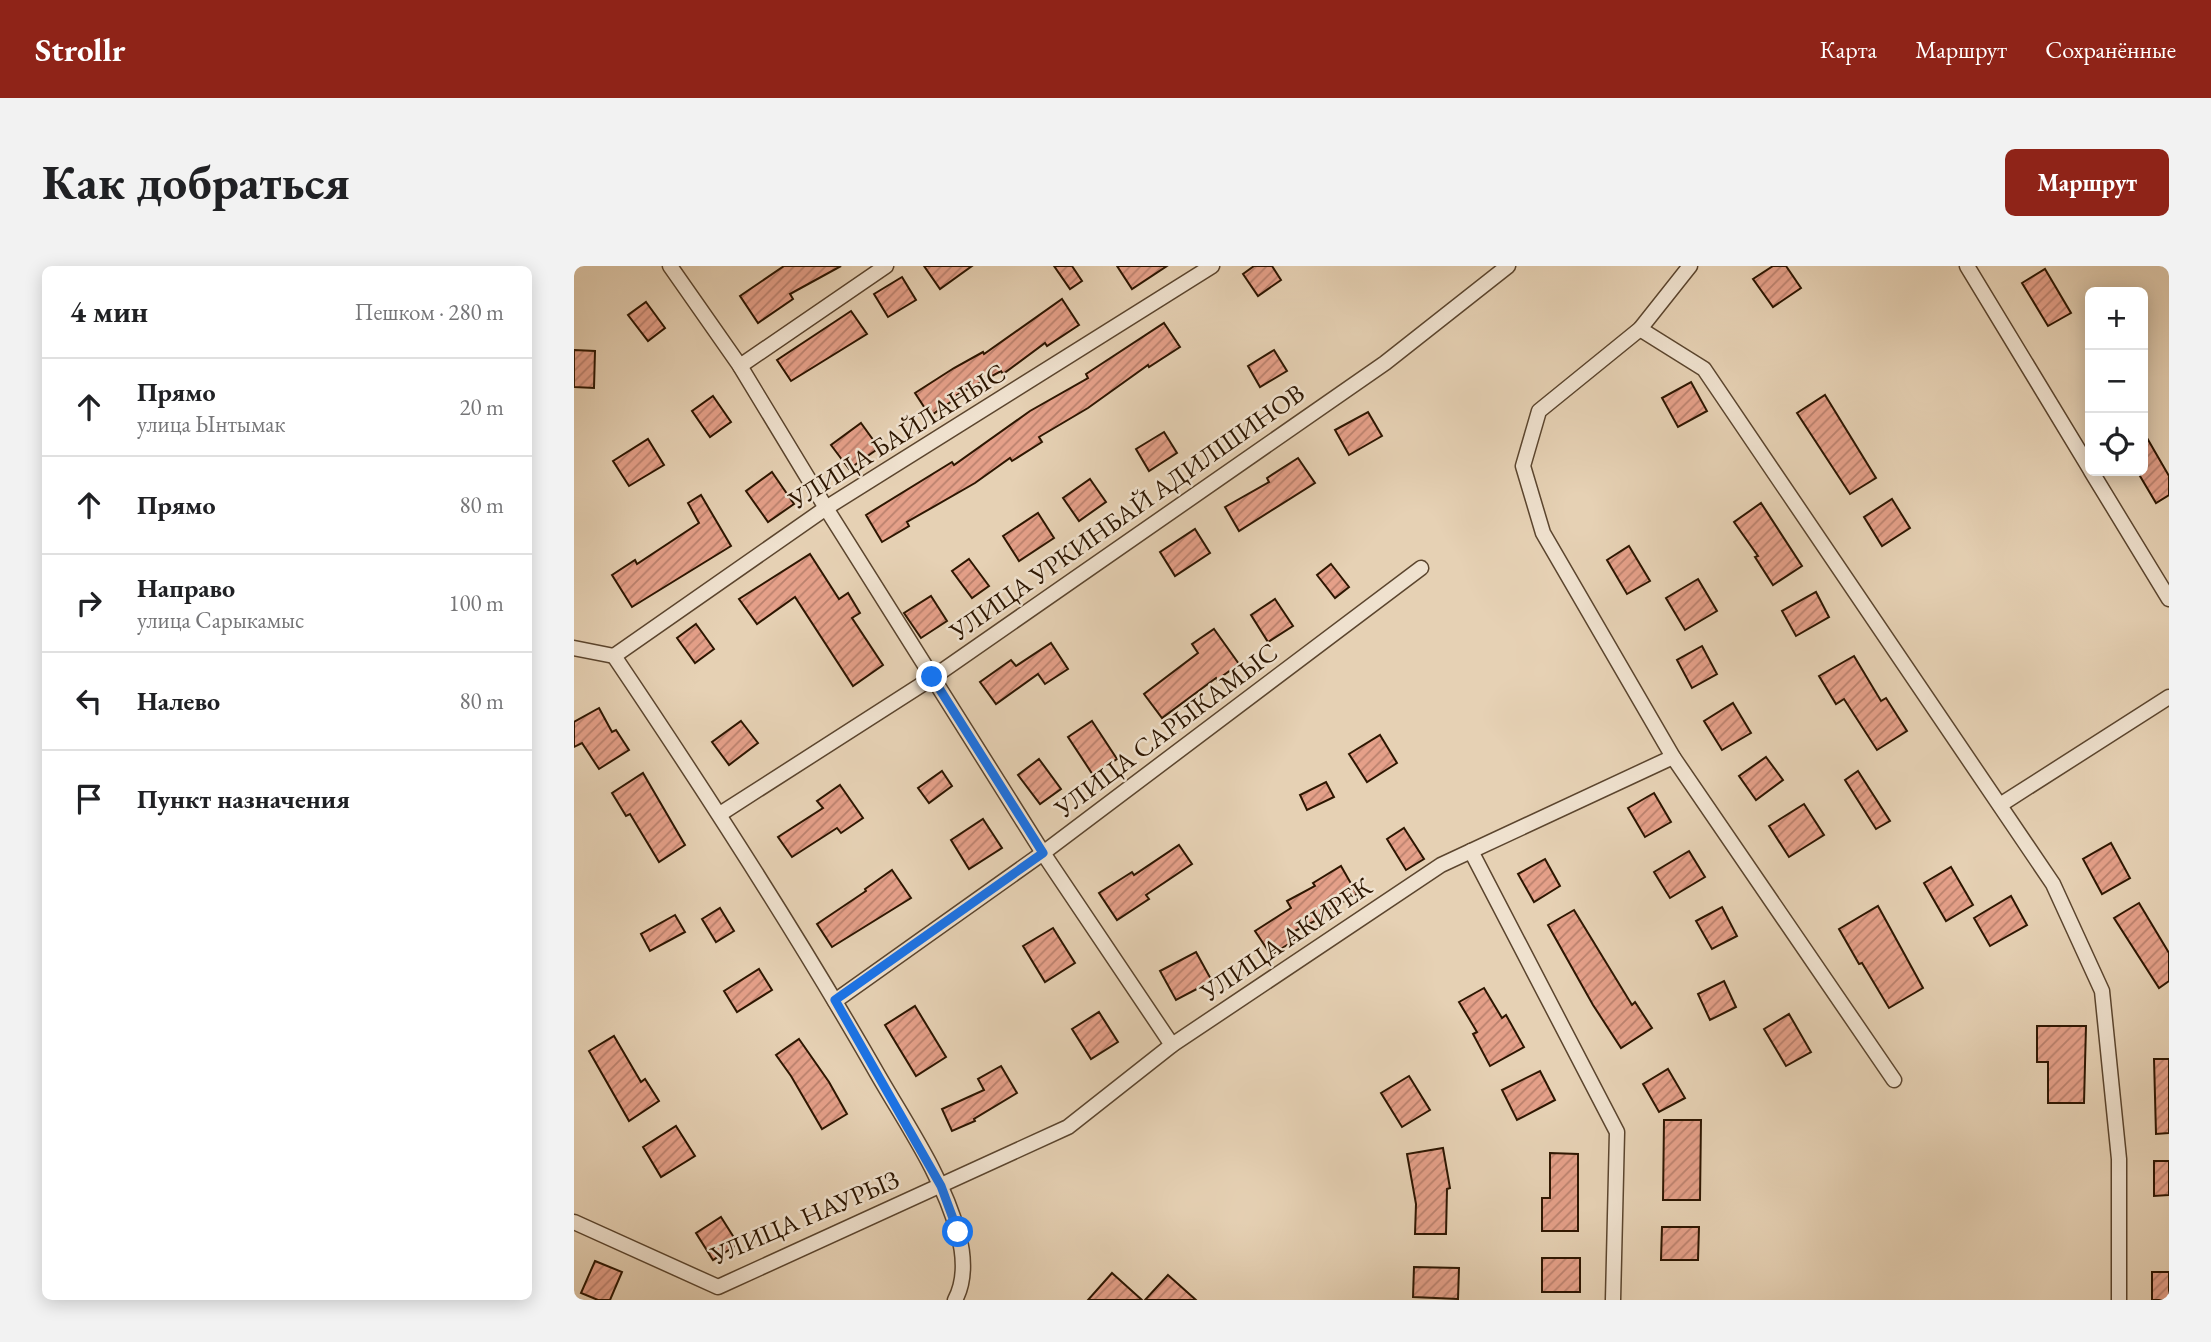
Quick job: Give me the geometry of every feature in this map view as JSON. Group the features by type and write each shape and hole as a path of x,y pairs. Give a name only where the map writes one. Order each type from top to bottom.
{"street":[{"path":"670,266 740,366 1043,853 1172,1045"},
{"path":"740,366 886,266"},
{"name":"УЛИЦА БАЙЛАНЫС","path":"614,656 826,508 1212,266"},
{"name":"УЛИЦА УРКИНБАЙ АДИЛШИНОВ","path":"720,814 932,677 1385,363 1508,266"},
{"path":"1690,266 1640,329 1539,411 1523,466 1543,533 1673,757 1894,1080"},
{"path":"1967,266 2085,460"},
{"path":"1640,329 1704,369 2053,884 2102,990 2119,1159 2119,1300"},
{"path":"2095,476 2169,599"},
{"name":"УЛИЦА САРЫКАМЫС","path":"835,1000 1043,853 1421,568"},
{"path":"574,648 614,656 720,814 835,1000 941,1186 958,1232 964,1259 955,1300"},
{"path":"2000,805 2169,697"},
{"name":"УЛИЦА АКИРЕК","path":"941,1186 1068,1127 1172,1045 1441,865 1673,757"},
{"path":"1471,851 1617,1132 1613,1300"},
{"name":"УЛИЦА НАУРЫЗ","path":"574,1222 718,1287 941,1186"}],"building":[{"path":"784,266 841,266 790,294 793,299 758,323 740,296"},
{"path":"924,266 972,266 940,289"},
{"path":"1054,266 1072,266 1082,281 1070,289"},
{"path":"1117,266 1167,266 1132,289"},
{"path":"1254,266 1272,266 1281,280 1258,296 1243,274"},
{"path":"1773,266 1786,266 1801,288 1773,307 1753,279"},
{"path":"2045,269 2071,313 2048,326 2022,283"},
{"path":"902,277 916,300 888,317 874,294"},
{"path":"1062,299 1079,325 1047,346 1045,343 1003,374 1001,371 957,395 958,397 930,416 915,393 954,368 983,352 984,354"},
{"path":"646,302 665,328 648,341 628,315"},
{"path":"851,311 867,334 791,381 777,360"},
{"path":"1164,323 1180,347 1039,437 1042,442 1012,461 1010,458 975,483 907,522 909,526 882,542 866,515 952,462 954,465 1030,411 1088,378 1086,374"},
{"path":"574,350 595,351 594,388 574,387"},
{"path":"1274,350 1287,371 1260,387 1248,366"},
{"path":"1691,382 1707,411 1678,427 1662,398"},
{"path":"1825,395 1876,478 1850,494 1797,413"},
{"path":"713,396 731,422 710,437 692,411"},
{"path":"1368,412 1382,436 1349,455 1335,430"},
{"path":"861,423 879,448 849,469 831,445"},
{"path":"1164,432 1177,453 1149,471 1136,449"},
{"path":"648,439 664,465 629,486 613,461"},
{"path":"2148,440 2169,476 2169,495 2156,503 2140,476 2148,476"},
{"path":"1298,458 1315,483 1239,531 1225,507 1269,482 1267,478"},
{"path":"772,472 794,504 768,522 746,491"},
{"path":"1090,479 1106,502 1079,521 1063,498"},
{"path":"701,495 731,546 632,607 612,575 635,560 637,564 699,523 688,503"},
{"path":"1892,499 1910,528 1882,546 1864,517"},
{"path":"1761,503 1802,566 1773,585 1755,557 1758,556 1734,522"},
{"path":"1038,513 1054,538 1019,561 1003,536"},
{"path":"1195,529 1210,553 1175,576 1160,552"},
{"path":"1629,546 1650,581 1627,594 1607,560"},
{"path":"810,554 839,599 848,593 860,613 852,618 883,665 853,686 795,597 757,624 739,599"},
{"path":"969,559 989,586 972,598 952,571"},
{"path":"1331,564 1349,587 1335,598 1317,575"},
{"path":"1698,579 1717,611 1685,630 1666,598"},
{"path":"1816,592 1829,617 1796,636 1782,611"},
{"path":"931,596 947,621 921,638 904,613"},
{"path":"1275,599 1293,626 1268,642 1251,615"},
{"path":"696,624 714,649 695,663 677,638"},
{"path":"1214,629 1239,664 1162,718 1144,694 1198,653 1192,644"},
{"path":"1051,643 1068,669 1045,684 1038,674 996,704 980,682 1011,660 1016,666"},
{"path":"1702,646 1717,674 1692,688 1677,660"},
{"path":"1854,656 1881,701 1886,698 1907,731 1877,750 1844,699 1836,704 1819,676"},
{"path":"1733,703 1751,733 1722,750 1704,721"},
{"path":"599,708 612,732 616,730 629,750 599,769 582,743 574,747 574,722"},
{"path":"741,721 758,743 729,765 712,742"},
{"path":"1092,721 1117,759 1093,775 1068,737"},
{"path":"1380,735 1397,763 1367,782 1349,754"},
{"path":"1766,757 1783,780 1756,800 1739,776"},
{"path":"1039,759 1061,789 1040,804 1018,775"},
{"path":"942,771 952,786 929,803 918,788"},
{"path":"1858,771 1890,821 1876,829 1845,780"},
{"path":"643,773 685,845 659,862 630,814 626,816 612,793"},
{"path":"1326,782 1334,797 1307,810 1300,795"},
{"path":"840,785 863,818 841,833 837,828 792,857 778,837 823,808 817,801"},
{"path":"1654,793 1671,822 1645,837 1628,808"},
{"path":"1804,804 1824,835 1789,857 1769,826"},
{"path":"983,819 1002,848 969,869 951,840"},
{"path":"1404,828 1424,859 1406,870 1387,839"},
{"path":"2111,843 2130,878 2102,894 2083,859"},
{"path":"1179,845 1192,864 1146,895 1149,899 1117,920 1099,893 1132,872 1134,875"},
{"path":"1689,851 1705,877 1670,898 1654,872"},
{"path":"1545,859 1560,886 1534,902 1518,874"},
{"path":"1341,866 1357,894 1318,916 1319,919 1291,933 1295,940 1271,955 1255,931 1291,908 1287,901 1315,886 1313,883"},
{"path":"1951,867 1973,905 1946,921 1924,883"},
{"path":"892,870 911,898 832,947 817,924"},
{"path":"2011,896 2027,925 1990,946 1974,918"},
{"path":"2139,903 2169,953 2169,981 2159,988 2114,918"},
{"path":"1878,906 1923,988 1889,1008 1839,929"},
{"path":"1722,907 1737,936 1712,949 1696,921"},
{"path":"720,908 734,931 716,942 702,919"},
{"path":"1574,910 1632,1005 1635,1002 1652,1028 1621,1048 1593,1005 1548,925"},
{"path":"675,915 685,932 650,951 641,934"},
{"path":"1053,928 1075,963 1045,982 1023,946"},
{"path":"1196,952 1212,981 1176,1000 1160,971"},
{"path":"759,969 772,990 737,1012 724,991"},
{"path":"1724,981 1736,1007 1710,1020 1698,994"},
{"path":"1484,988 1502,1018 1506,1015 1524,1047 1490,1066 1473,1034 1477,1032 1459,1002"},
{"path":"915,1006 946,1057 916,1076 885,1025"},
{"path":"1099,1012 1118,1042 1091,1059 1072,1029"},
{"path":"1789,1014 1811,1052 1786,1066 1764,1029"},
{"path":"2037,1026 2086,1026 2084,1103 2048,1103 2048,1062 2037,1062"},
{"path":"614,1036 641,1082 645,1079 659,1101 629,1121 589,1051"},
{"path":"799,1039 847,1114 822,1129 776,1055"},
{"path":"2154,1059 2169,1059 2169,1133 2156,1134"},
{"path":"1001,1066 1017,1093 974,1119 975,1121 952,1131 942,1109 984,1090 978,1079"},
{"path":"1668,1069 1685,1098 1659,1112 1643,1084"},
{"path":"1540,1071 1555,1100 1517,1120 1502,1090"},
{"path":"1409,1076 1430,1110 1402,1127 1381,1093"},
{"path":"1664,1120 1701,1120 1700,1200 1663,1200"},
{"path":"676,1126 695,1156 661,1177 643,1147"},
{"path":"1443,1148 1450,1188 1447,1189 1446,1234 1415,1234 1416,1204 1407,1154"},
{"path":"1550,1153 1578,1154 1578,1231 1542,1231 1542,1198 1550,1198"},
{"path":"2154,1161 2169,1161 2169,1195 2154,1196"},
{"path":"721,1217 738,1244 713,1260 696,1233"},
{"path":"1662,1227 1699,1227 1698,1260 1661,1260"},
{"path":"1542,1258 1580,1258 1580,1292 1542,1292"},
{"path":"595,1261 622,1272 610,1300 598,1300 581,1293"},
{"path":"1414,1267 1459,1268 1458,1299 1413,1297"},
{"path":"2152,1272 2169,1272 2169,1300 2152,1300"},
{"path":"1112,1273 1142,1300 1088,1300"},
{"path":"1168,1275 1196,1300 1145,1300"}],"route":[{"path":"932,677 1043,853 835,1000 941,1186 958,1232"}]}
